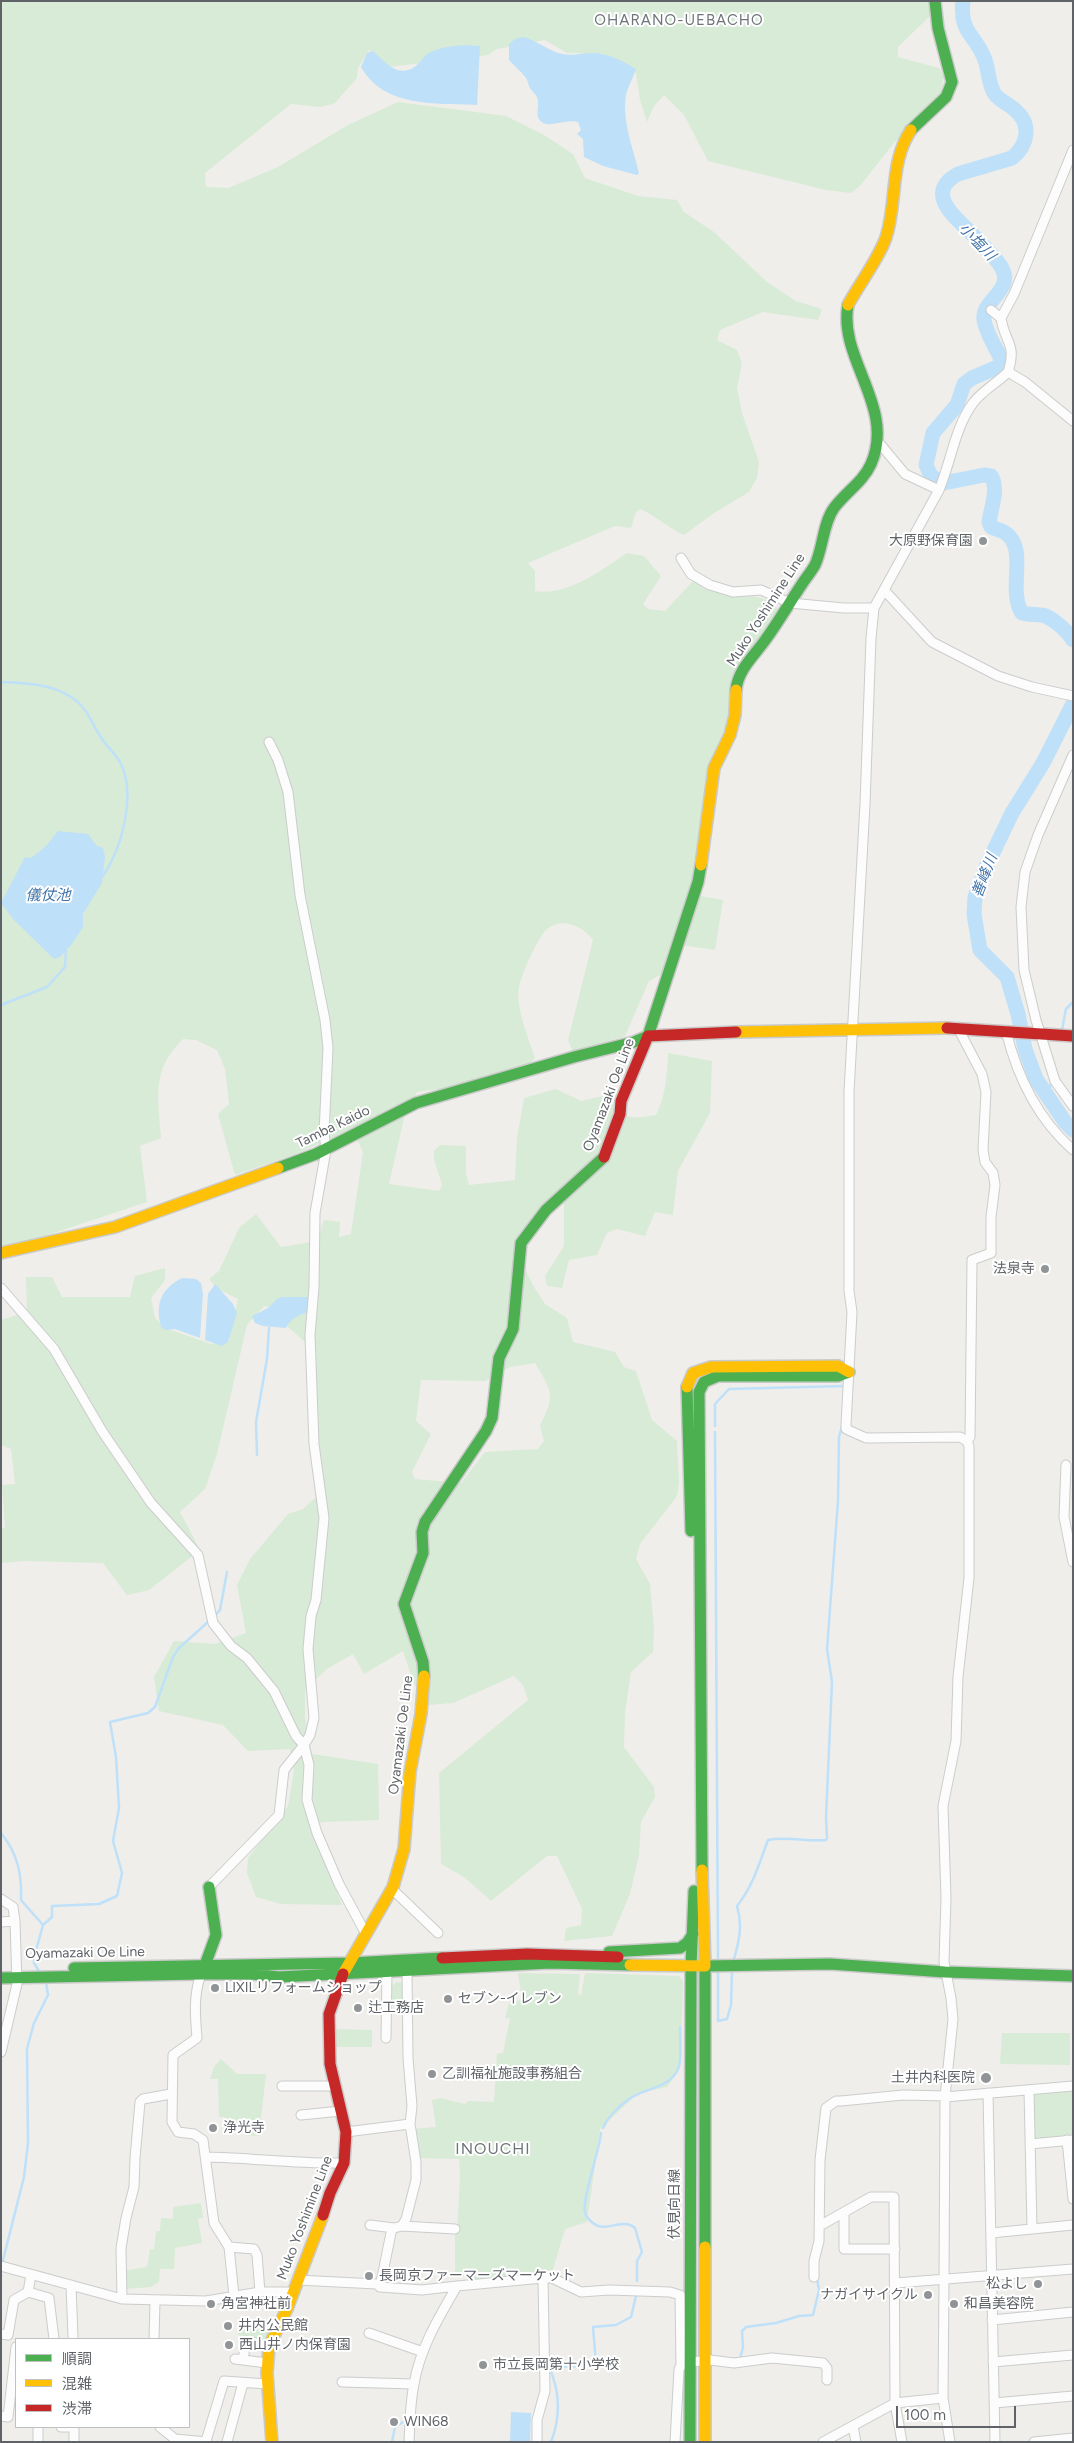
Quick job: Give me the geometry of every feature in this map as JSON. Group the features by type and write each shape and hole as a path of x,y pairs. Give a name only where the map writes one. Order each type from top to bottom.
{"main road":[{"name":"Muko Yoshimine Line","path":"648,1036 698,882 714,768 730,735 735,716 737,682 746,664 766,639 814,565 821,552 828,519 833,509 863,477 871,463 876,443 875,408 854,352 846,316 848,305 886,236 896,191 898,158 903,142 913,127 946,97 952,82 938,28 935,1"},
{"name":"Oyamazaki Oe Line","path":"343,1974 392,1889 404,1849 410,1772 421,1714 424,1677 423,1662 404,1604 423,1553 422,1532 425,1522 486,1431 492,1418 499,1358 513,1329 522,1243 546,1210 603,1158 620,1114 621,1101 648,1036 852,1028 961,1028 1073,1036"},
{"name":"Tamba Kaido","path":"1,1253 115,1227 326,1150 416,1103 574,1057 634,1042 648,1036"},
{"path":"691,1966 693,1934 693,1577 686,1434 687,1387 693,1372 711,1367 838,1366 849,1372"},
{"path":"705,1966 701,1844 699,1392 704,1382 718,1376 838,1376 849,1372"},
{"path":"202,1970 216,1935 208,1887"},
{"path":"574,1954 680,1948 687,1943 693,1934"},
{"name":"Oyamazaki Oe Line","path":"1,1978 17,1974 202,1970 485,1956 574,1954 670,1960 691,1966"},
{"name":"Oyamazaki Oe Line","path":"202,1970 279,1977 550,1963 691,1966 830,1964 945,1972 1073,1976"},
{"name":"伏見向日線","path":"690,2442 686,2364 691,1966"},
{"name":"伏見向日線","path":"705,1966 705,2442"},
{"name":"Oyamazaki Oe Line","path":"1,1970 17,1974"},
{"name":"Muko Yoshimine Line","path":"272,2442 267,2384 267,2363 270,2346 285,2315 344,2162 346,2132 330,2064 329,2014 343,1974"}],"street":[{"path":"1001,318 1014,294 1073,150"},
{"path":"967,1440 960,1437 866,1438 846,1429 852,1312 849,1291 849,1092 865,813 871,638 874,608 885,591 940,485 958,434 972,404 986,389 1008,372 1013,358 1012,346 1005,336 1001,318 991,310"},
{"path":"1008,372 1026,382 1073,421"},
{"path":"876,443 880,445 905,474 940,485"},
{"path":"681,558 691,574 710,585 733,592 761,590 790,603 844,608 874,608"},
{"path":"885,591 932,642 998,676 1070,696"},
{"path":"208,1887 279,1815 284,1770 304,1745 310,1734 314,1718 308,1649 311,1616 316,1600 324,1518 314,1444 313,1383 310,1364 315,1213 326,1150 324,1133 328,1048 325,1020 300,895 288,792 278,760 269,742"},
{"path":"1073,755 1032,853 1026,872 1021,907 1024,970 1037,1033 1055,1081 1073,1106"},
{"path":"950,2442 943,2398 946,2097 953,2018 952,1998 945,1972 944,1806 956,1741 958,1677 969,1578 967,1440 970,1438 972,1260 991,1252 991,1217 995,1185 993,1173 985,1162 983,1150 986,1092 984,1083 961,1034 961,1028"},
{"path":"1007,1031 1024,1084 1049,1125 1073,1150"},
{"path":"1,1288 54,1349 102,1431 151,1503 198,1555 208,1606 216,1628 231,1646 247,1658 274,1691 296,1736 304,1745 309,1765 307,1800 317,1833 338,1884 366,1934"},
{"path":"1066,1465 1064,1517 1073,1562"},
{"path":"392,1889 438,1933"},
{"path":"1,1898 13,1907 17,1974 1,2052"},
{"path":"1,1922 15,1921"},
{"path":"202,1970 195,2009 197,2038 173,2055 171,2094 173,2127 178,2132 199,2136 203,2140 214,2223 229,2247 234,2296"},
{"path":"402,2226 406,2219 416,2180 416,2162 410,2124 412,2106 408,2058 407,1971"},
{"path":"386,2038 387,1972"},
{"path":"282,2086 334,2086"},
{"path":"814,2277 814,2262 818,2241 820,2160 826,2108 836,2101 903,2095 946,2097 1073,2086"},
{"path":"1029,2090 1032,2229"},
{"path":"988,2093 994,2442"},
{"path":"122,2298 121,2248 134,2187 134,2158 140,2102 143,2099 171,2094"},
{"path":"301,2115 341,2111"},
{"path":"346,2132 410,2124"},
{"path":"1030,2144 1070,2140 1073,2199"},
{"path":"206,2157 262,2159 297,2164 344,2162"},
{"path":"823,2224 871,2197 894,2197 896,2283 895,2403 902,2442"},
{"path":"844,2212 844,2249 895,2249"},
{"path":"370,2225 392,2228 402,2226 455,2229"},
{"path":"991,2233 1073,2225"},
{"path":"380,2287 392,2228"},
{"path":"229,2247 254,2249 257,2255 260,2292"},
{"path":"4,2267 85,2287 105,2296 122,2298 206,2301 260,2292 293,2292"},
{"path":"896,2283 944,2281 1073,2269"},
{"path":"28,2292 31,2275"},
{"path":"537,2442 537,2420 545,2391 543,2278"},
{"path":"297,2280 377,2284 380,2287 422,2290 552,2278 581,2292 609,2290 670,2292 680,2295 686,2364"},
{"path":"71,2284 73,2337"},
{"path":"409,2442 414,2384 423,2352 433,2326 457,2286"},
{"path":"5,2335 14,2300 28,2292 49,2298 54,2338"},
{"path":"154,2338 155,2300"},
{"path":"992,2320 1073,2312"},
{"path":"369,2333 423,2352"},
{"path":"267,2363 239,2360 246,2341 270,2346"},
{"path":"1,2416 8,2417 15,2355"},
{"path":"993,2362 1073,2355"},
{"path":"675,2442 679,2369 686,2364 704,2361 734,2363 772,2358 824,2363 827,2368 828,2380"},
{"path":"161,2428 175,2439 207,2442 224,2381 267,2384"},
{"path":"342,2382 414,2384"},
{"path":"227,2442 243,2383"},
{"path":"994,2403 1073,2396"},
{"path":"823,2442 895,2403 943,2398"},
{"path":"853,2426 856,2442"},
{"path":"38,2428 38,2442"},
{"path":"74,2428 74,2442"},
{"path":"1035,2442 1073,2438"}],"green space":[{"path":"1,1 932,1 934,12 898,47 898,57 939,68 944,77 940,96 893,144 860,186 851,193 826,190 708,161 684,115 664,95 654,106 647,122 640,100 636,73 580,53 567,53 545,40 497,49 488,55 389,67 369,50 358,68 357,78 335,103 321,107 291,104 205,173 206,187 228,188 278,167 348,125 398,102 506,116 544,135 573,154 585,178 638,196 677,200 684,212 714,232 767,282 796,301 822,309 818,320 763,312 720,330 717,340 737,350 742,363 737,388 742,413 759,462 757,478 749,492 714,513 684,535 640,509 636,512 631,528 615,526 528,563 535,571 535,591 547,592 560,590 583,581 627,553 644,556 661,576 643,604 648,609 665,611 693,581 726,593 762,598 775,605 780,611 735,678 727,733 705,792 700,896 723,900 715,950 675,944 666,972 649,981 625,1036 573,1052 568,1040 593,940 579,927 566,923 553,925 547,929 530,956 518,995 526,1032 535,1058 525,1068 452,1087 417,1092 405,1114 389,1184 439,1191 442,1185 434,1159 434,1151 440,1145 466,1146 466,1174 469,1185 515,1180 517,1138 524,1098 556,1089 581,1101 607,1095 617,1109 627,1116 656,1115 664,1092 668,1053 712,1061 710,1113 678,1171 673,1215 655,1212 645,1236 617,1229 607,1233 597,1255 569,1260 562,1288 547,1286 545,1276 564,1246 564,1203 552,1199 522,1233 522,1263 545,1304 567,1318 573,1342 615,1352 624,1367 636,1371 652,1420 677,1441 679,1482 677,1496 640,1544 636,1559 650,1584 654,1629 653,1652 631,1672 625,1713 624,1747 654,1787 655,1797 641,1822 639,1855 630,1894 612,1936 564,1941 566,1928 581,1925 582,1909 557,1856 547,1856 491,1901 464,1877 441,1864 439,1773 528,1700 523,1685 514,1676 453,1703 429,1705 414,1684 403,1651 364,1674 353,1654 327,1669 305,1689 305,1718 312,1754 378,1764 379,1820 322,1822 311,1827 342,1905 281,1904 256,1897 247,1873 248,1858 288,1806 294,1771 290,1749 248,1751 223,1725 159,1711 154,1677 174,1641 215,1644 246,1633 237,1585 250,1559 288,1514 303,1509 325,1489 315,1410 315,1351 288,1327 283,1308 264,1306 247,1325 217,1454 205,1489 180,1512 200,1550 149,1590 127,1595 103,1563 24,1561 1,1563 1,1528 5,1528 2,1485 15,1484 11,1449 1,1445 1,1320 27,1312 26,1277 52,1277 62,1297 130,1297 135,1276 165,1268 165,1280 151,1298 155,1318 165,1328 211,1344 229,1340 238,1299 218,1289 209,1279 219,1271 239,1228 256,1214 281,1247 317,1241 324,1220 340,1222 339,1237 351,1234 363,1152 352,1129 295,1154 235,1175 218,1114 229,1104 225,1069 217,1050 196,1040 183,1039 173,1050 161,1073 158,1097 161,1138 140,1146 147,1202 12,1247 1,1246","holes":["535,1363 550,1394 548,1407 540,1426 544,1441 538,1449 485,1452 461,1483 415,1479 412,1472 431,1434 416,1421 421,1380 485,1381 510,1367"]},
{"path":"518,1973 580,1974 578,1994 581,1995 585,1973 679,1976 683,1982 680,2069 667,2087 638,2093 600,2129 587,2222 565,2229 551,2276 474,2282 474,2276 455,2277 455,2234 457,2234 460,2175 459,2159 418,2158 412,2129 436,2127 432,2100 441,2098 465,2104 468,2101 494,2102 497,2054 503,2053 510,2018 505,2018 509,2004 522,1999"},
{"path":"396,1982 403,1982 405,2009 397,2009 397,2006 391,2006 392,1986"},
{"path":"332,2029 372,2030 372,2047 333,2047"},
{"path":"1002,2033 1070,2033 1070,2065 1000,2064"},
{"path":"221,2059 237,2074 266,2074 259,2136 244,2135 244,2125 225,2126 224,2117 219,2117 218,2079 210,2079 214,2067"},
{"path":"1073,2088 1073,2135 1037,2139 1034,2137 1032,2094"},
{"path":"201,2203 203,2217 198,2219 202,2243 175,2248 174,2269 160,2269 159,2282 151,2287 124,2289 123,2271 147,2267 150,2249 154,2249 156,2231 160,2231 161,2218 173,2219 173,2207"},
{"path":"237,2323 273,2330 266,2342 238,2335"}],"water":[{"path":"523,37 562,54 604,54 621,60 636,69 626,95 625,105 629,134 639,173 637,175 603,166 584,157 583,139 577,134 581,130 578,122 569,121 546,124 540,121 537,98 526,78 509,60 509,44 515,39"},
{"path":"452,46 480,46 477,105 428,103 397,97 383,90 371,80 361,67 367,53 373,51 391,67 401,71 413,68 431,52"},
{"name":"儀仗池","path":"58,831 88,834 96,845 103,848 105,857 102,883 83,914 83,927 72,944 60,957 54,959 14,920 1,903 25,857 31,858 46,846"},
{"path":"182,1278 196,1279 201,1283 203,1294 200,1338 175,1329 165,1330 161,1327 159,1304 161,1298 169,1287"},
{"path":"215,1284 233,1304 237,1313 228,1342 222,1346 205,1340 208,1294"},
{"path":"310,1297 307,1312 293,1319 286,1328 263,1326 255,1323 252,1316 268,1308 278,1298"},
{"path":"511,2412 531,2413 530,2442 510,2442"}],"waterway":[{"name":"小塩川","path":"963,1 963,20 985,60 992,89 998,98 1013,108 1020,116 1024,122 1026,134 1022,147 1012,158 958,174 948,181 943,189 943,197 951,213 994,258 1004,274 1002,288 988,306 984,319 989,335 1002,361 1000,366 972,378 964,384 957,405 933,433 926,465 931,476 944,483 984,475 991,476 994,486 994,498 989,522 991,527 1003,531 1014,543 1017,562 1016,594 1022,613 1046,616 1061,626 1073,640"},
{"path":"1,682 46,687 71,697 85,710 102,740 121,764 127,791 125,821 116,851 103,876"},
{"name":"善峰川","path":"1073,704 1043,763 1012,813 987,865 975,897 974,914 980,950 1007,977 1018,1014 1025,1049 1036,1079 1065,1122 1073,1130"},
{"path":"1,1005 47,987 65,967 66,951"},
{"path":"1062,1030 1066,1009 1073,1002"},
{"path":"1047,1096 1052,1081"},
{"path":"257,1455 256,1422 267,1359 269,1328"},
{"path":"715,1426 715,1404 729,1389 844,1386"},
{"path":"733,1962 740,1934 737,1906 751,1883 768,1840 826,1840 827,1838 826,1817 832,1682 827,1649 838,1501 839,1437 842,1426"},
{"path":"715,1432 718,1963"},
{"path":"213,1617 220,1610 227,1572"},
{"path":"40,1973 34,1963 34,1958 43,1925 52,1917 52,1906 99,1904 117,1896 122,1873 113,1841 119,1808 116,1757 110,1722 148,1713 155,1707 173,1657 178,1649 209,1621"},
{"path":"1,1833 7,1841 18,1865 21,1882 21,1900 43,1925"},
{"path":"718,1971 718,2021 727,2019 731,2005 732,1971"},
{"path":"2,2264 24,2177 28,2143 27,2049 34,2023 48,1995 46,1982"},
{"path":"603,2128 611,2116 625,2102 635,2095 657,2087 671,2079 676,2073 680,2057 680,2027"},
{"path":"601,2133 586,2197 585,2212 590,2220 598,2226 607,2227 626,2224 635,2228 642,2252 637,2261 637,2281"},
{"path":"740,2359 743,2347 742,2331 746,2327 813,2315 819,2290 817,2279"},
{"path":"551,2442 558,2413 558,2404 553,2376 549,2367 580,2366 596,2363 593,2327 616,2325 631,2317 636,2296"},
{"path":"392,2442 395,2427 408,2419"}],"traffic: fast":[{"path":"911,130 946,97 952,82 938,28 935,1"},
{"path":"736,690 737,682 743,669 762,645 815,565 830,514 864,476 871,464 877,443 877,423 872,403 851,345 847,325 848,305"},
{"path":"278,1168 316,1154 416,1103 574,1057 634,1042 648,1036 698,882 701,865"},
{"path":"424,1676 423,1662 404,1604 423,1553 422,1532 425,1522 486,1431 492,1418 499,1358 513,1329 521,1243 546,1210 604,1157"},
{"path":"699,1392 704,1382 718,1376 838,1376 849,1372"},
{"path":"687,1387 691,1531"},
{"path":"699,1392 702,1870"},
{"path":"205,1965 216,1935 209,1887"},
{"path":"691,1966 694,1891"},
{"path":"609,1952 680,1948 687,1943 693,1934"},
{"path":"74,1968 350,1963 442,1958"},
{"path":"1,1978 200,1974 251,1974 279,1977 550,1963 630,1965"},
{"path":"705,2247 705,1966 830,1964 945,1972 1073,1976"},
{"path":"690,2442 691,1966"}],"traffic: slow":[{"path":"848,305 875,260 887,234 897,168 904,142 911,130"},
{"path":"701,865 714,768 730,735 735,715 736,690"},
{"path":"736,1032 947,1028"},
{"path":"1,1253 115,1227 278,1168"},
{"path":"687,1387 693,1373 711,1367 838,1366 849,1372"},
{"path":"343,1974 393,1887 404,1849 410,1772 421,1714 424,1676"},
{"path":"630,1965 705,1966 702,1870"},
{"path":"272,2442 267,2373 269,2346 287,2309 323,2215"},
{"path":"705,2247 705,2442"}],"traffic: jam":[{"path":"947,1028 1073,1036"},
{"path":"604,1157 620,1114 621,1101 648,1036 736,1032"},
{"path":"442,1958 527,1954 618,1957"},
{"path":"323,2215 330,2193 344,2163 346,2132 330,2064 329,2014 343,1974"}],"place":[{"name":"大原野保育園","path":"983,541"},
{"name":"法泉寺","path":"1045,1269"},
{"name":"LIXILリフォームショップ","path":"215,1988"},
{"name":"セブン-イレブン","path":"448,1999"},
{"name":"辻工務店","path":"358,2008"},
{"name":"乙訓福祉施設事務組合","path":"432,2074"},
{"name":"土井内科医院","path":"986,2078"},
{"name":"浄光寺","path":"213,2128"},
{"name":"長岡京ファーマーズマーケット","path":"369,2276"},
{"name":"松よし","path":"1038,2284"},
{"name":"ナガイサイクル","path":"928,2295"},
{"name":"角宮神社前","path":"211,2304"},
{"name":"和昌美容院","path":"954,2304"},
{"name":"井内公民館","path":"228,2326"},
{"name":"西山井ノ内保育園","path":"229,2345"},
{"name":"市立長岡第十小学校","path":"483,2365"},
{"name":"WIN68","path":"394,2422"}],"district":[{"name":"OHARANO-UEBACHO","path":"679,21"},
{"name":"INOUCHI","path":"493,2149"}]}
